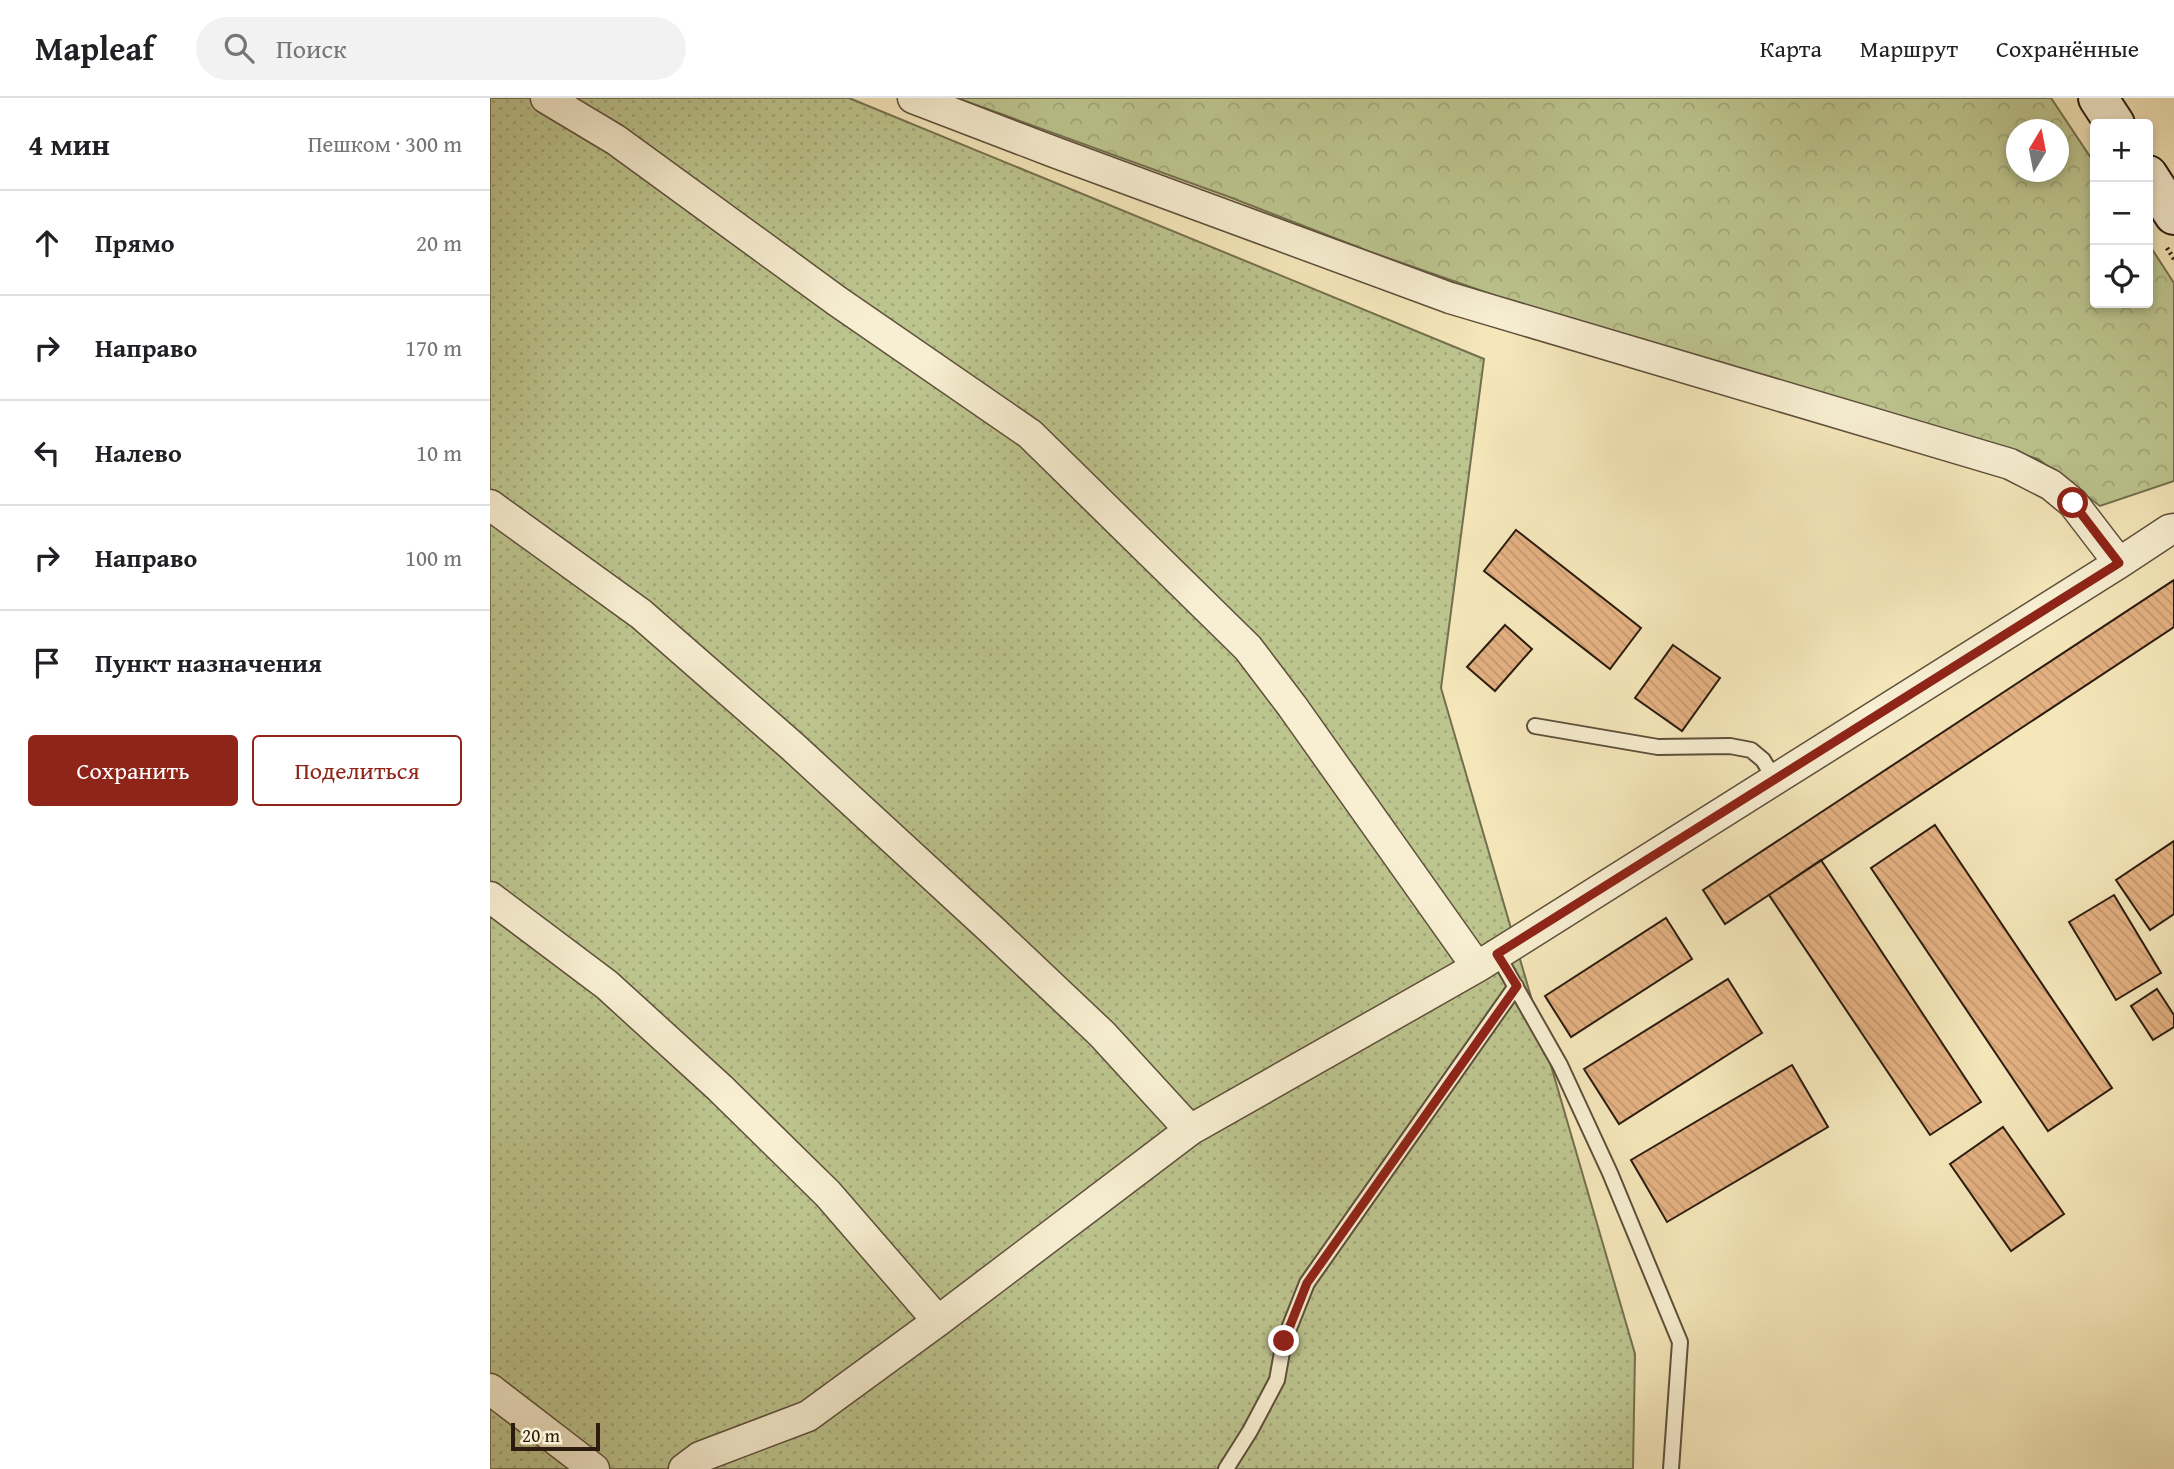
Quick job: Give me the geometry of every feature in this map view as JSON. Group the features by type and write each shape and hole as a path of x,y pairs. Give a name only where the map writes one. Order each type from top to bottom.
{"street":[{"path":"546,98 617,140 837,301 1030,434 1248,648 1487,961"},
{"path":"913,98 1450,298 2010,464 2052,485 2073,503 2119,563"},
{"path":"2098,98 2112,119"},
{"path":"2153,182 2174,215"},
{"path":"490,505 641,614 792,746 1102,1034 1190,1130"},
{"path":"684,1469 700,1457 808,1416 1190,1130 1487,961 2174,529"},
{"path":"490,897 607,985 720,1088 828,1194 938,1321"},
{"path":"490,1390 594,1469"}],"lane":[{"path":"1535,726 1658,747 1730,746 1751,750 1763,760 1775,780"},
{"path":"1487,961 1517,986 1560,1065 1605,1161 1680,1342 1671,1469"},
{"path":"1226,1469 1277,1380 1284,1341 1307,1283 1517,986"}],"green space":[{"path":"490,98 849,98 1484,359 1441,688 1635,1354 1633,1469 490,1469"},
{"path":"957,98 2051,98 2065,119 2006,119 2006,182 2069,182 2069,125 2090,156 2090,308 2153,308 2153,251 2174,283 2174,481 2100,506 2038,459 1716,361 1605,334 1368,251 1232,198"}],"building":[{"path":"1516,530 1641,628 1610,669 1484,571"},
{"path":"2174,580 2174,627 1725,924 1703,890"},
{"path":"1505,625 1532,649 1495,691 1467,667"},
{"path":"1673,645 1720,678 1682,731 1635,698"},
{"path":"1935,825 2112,1088 2048,1131 1871,868"},
{"path":"2174,841 2174,914 2150,930 2116,880"},
{"path":"1821,860 1981,1102 1930,1135 1769,895"},
{"path":"2114,895 2161,973 2116,1000 2069,922"},
{"path":"1666,918 1692,959 1571,1037 1545,996"},
{"path":"1728,979 1762,1033 1619,1124 1584,1069"},
{"path":"2157,989 2174,1015 2174,1027 2153,1040 2131,1006"},
{"path":"1792,1065 1828,1127 1667,1222 1631,1160"},
{"path":"2003,1127 2064,1214 2011,1251 1950,1164"}],"route":[{"path":"1284,1341 1307,1283 1517,986 1497,954 2119,563 2073,503"}]}
